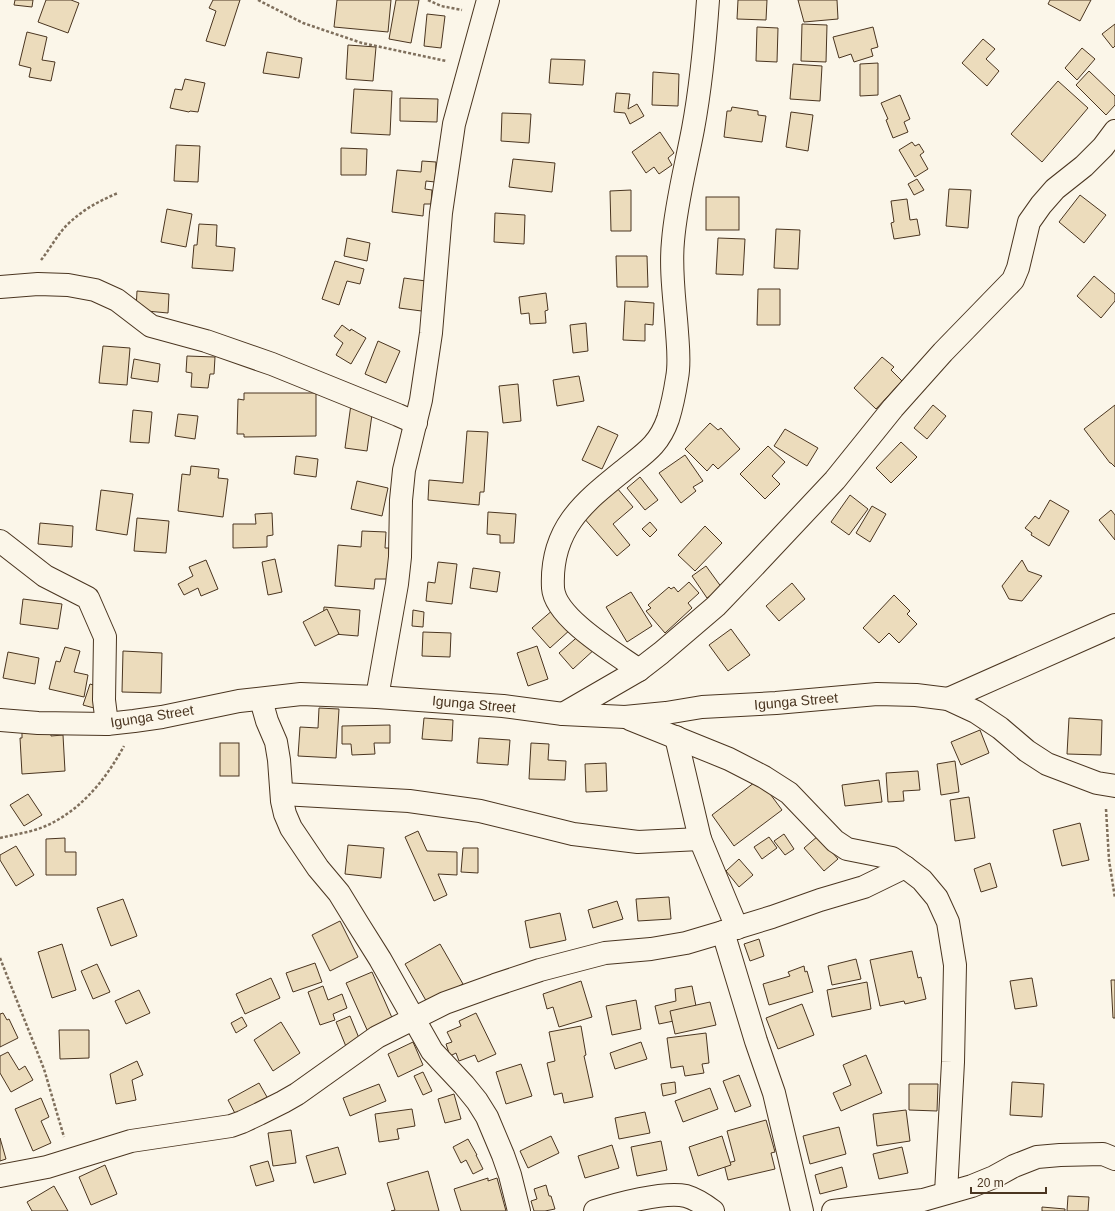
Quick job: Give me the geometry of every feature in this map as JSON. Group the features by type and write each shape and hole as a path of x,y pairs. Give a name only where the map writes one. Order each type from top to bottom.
{"street":[{"path":"639,670 586,632 565,613 554,595 553,586 555,565 562,534 572,518 594,495 648,451 658,440 668,419 678,377 678,350 673,288 673,242 680,186 693,131 700,91 708,0"},
{"path":"377,697 397,584 400,557 401,500 404,470 421,400 431,333 441,220 454,124 486,8"},
{"path":"563,714 639,670 661,653 716,606 758,562 835,480 893,408 943,352 1013,280 1018,268 1029,222 1055,189 1084,166 1103,147 1115,131"},
{"path":"7,286 38,284 68,285 95,290 117,300 151,326 206,341 272,364 398,415 416,424"},
{"path":"0,541 45,576 88,598 105,637 104,700 107,724"},
{"path":"948,699 1115,625"},
{"name":"Igunga Street","path":"0,720 38,723 107,724 134,721 239,701 261,700 301,694 377,697 503,706 563,714 625,717 666,713 702,707 776,703 877,694 916,695 948,699 976,712 1000,728 1027,751 1047,764 1110,786"},
{"path":"261,700 277,747 285,814 291,828 318,868 339,893 380,959 432,1051 464,1085 487,1118 504,1155 519,1211"},
{"path":"625,717 729,759 764,776 789,794 835,841 847,849 892,858 922,880 937,898 948,922 955,965 953,1062 946,1193"},
{"path":"676,738 700,839 730,930 756,1041 774,1093 802,1211"},
{"path":"282,794 409,802 480,811 573,834 638,842 700,839"},
{"path":"0,1176 47,1167 131,1141 217,1128 242,1122 283,1102 377,1037 413,1018 445,1004 495,985 547,968 605,953 658,948 686,943 730,930 864,887 905,867"},
{"path":"833,1211 923,1200 972,1186 1037,1157 1103,1154 1115,1159"},
{"path":"595,1211 652,1197 673,1194 692,1198 713,1211"}],"path":[{"path":"258,0 304,23 362,43 470,66"},
{"path":"428,0 440,6 486,8"},
{"path":"7,286 37,264 67,226 83,212 97,202 118,193"},
{"path":"0,838 25,833 48,825 83,802 112,766 124,746 134,721"},
{"path":"1110,786 1109,860 1115,898"},
{"path":"0,958 44,1069 70,1160"}],"building":[{"path":"15,0 33,0 32,7 14,5"},
{"path":"46,0 71,0 79,3 68,33 38,22"},
{"path":"213,0 240,0 225,46 206,41 216,11 209,8"},
{"path":"337,0 391,0 388,32 334,27"},
{"path":"396,0 419,0 411,43 389,39"},
{"path":"738,0 767,0 766,20 737,19"},
{"path":"798,0 837,0 838,19 804,22"},
{"path":"1050,0 1091,0 1080,21 1048,4"},
{"path":"427,14 445,16 441,48 424,46"},
{"path":"802,24 827,25 826,62 801,61"},
{"path":"1115,24 1115,46 1113,48 1102,34"},
{"path":"757,27 778,28 777,62 756,61"},
{"path":"873,27 878,47 871,49 873,56 854,62 851,54 839,58 833,37"},
{"path":"27,32 47,37 42,60 55,62 51,81 29,77 31,68 19,65"},
{"path":"983,39 995,49 986,59 999,71 987,86 962,63"},
{"path":"348,45 376,47 373,81 346,79"},
{"path":"1082,48 1095,59 1077,80 1065,68"},
{"path":"267,52 302,58 299,78 263,73"},
{"path":"551,59 585,60 583,85 549,83"},
{"path":"878,63 878,95 860,96 860,64"},
{"path":"793,64 822,66 820,101 790,99"},
{"path":"1089,71 1115,96 1115,105 1106,115 1076,85"},
{"path":"653,72 679,74 678,106 652,105"},
{"path":"185,79 205,83 198,112 189,112 170,108 175,89 182,90"},
{"path":"1058,81 1088,108 1042,162 1011,134"},
{"path":"354,89 392,91 390,135 351,133"},
{"path":"616,93 630,94 628,109 637,104 644,116 630,124 625,113 614,112"},
{"path":"900,95 910,119 904,122 908,132 893,138 886,120 888,119 881,103"},
{"path":"400,98 438,99 437,122 400,121"},
{"path":"732,107 758,111 758,115 766,116 762,142 724,137 727,111 731,111"},
{"path":"791,112 813,115 808,151 786,147"},
{"path":"502,113 531,114 529,143 501,141"},
{"path":"660,132 674,153 668,158 672,165 659,174 654,167 646,173 632,152"},
{"path":"912,142 915,146 919,144 924,152 920,155 928,169 915,177 899,150"},
{"path":"176,145 200,146 198,182 174,181"},
{"path":"341,148 367,149 366,175 341,175"},
{"path":"513,159 555,163 552,192 509,187"},
{"path":"422,161 436,162 435,182 426,181 425,189 432,190 431,204 424,204 423,216 392,212 397,170 421,172"},
{"path":"917,179 924,190 914,195 908,184"},
{"path":"949,189 971,190 968,228 946,226"},
{"path":"631,190 631,231 611,231 610,191"},
{"path":"1080,195 1106,215 1084,243 1059,222"},
{"path":"706,197 739,197 739,230 706,230"},
{"path":"907,199 910,220 917,219 920,235 894,239 891,223 894,222 891,201"},
{"path":"167,209 192,214 186,247 161,242"},
{"path":"495,213 525,215 524,244 494,242"},
{"path":"199,224 217,225 216,246 235,248 233,271 192,268 194,245 197,245"},
{"path":"776,229 800,230 798,269 774,268"},
{"path":"347,238 370,243 367,261 344,256"},
{"path":"718,238 745,239 743,275 716,274"},
{"path":"616,256 647,256 648,287 617,287"},
{"path":"335,261 364,269 360,284 347,281 339,305 322,299"},
{"path":"1094,276 1115,294 1115,301 1101,318 1077,296"},
{"path":"404,278 433,282 429,312 399,308"},
{"path":"758,289 780,289 780,325 757,325"},
{"path":"137,291 169,294 168,313 136,310"},
{"path":"546,293 548,310 545,311 546,323 530,324 529,313 521,314 519,297"},
{"path":"625,301 654,303 653,325 645,324 645,341 623,340"},
{"path":"586,323 588,351 573,353 570,325"},
{"path":"342,325 350,331 351,329 366,338 351,364 336,355 343,343 334,336"},
{"path":"378,341 400,351 386,383 365,374"},
{"path":"103,346 130,348 127,385 99,383"},
{"path":"187,356 215,357 214,374 210,374 208,388 191,387 192,373 186,372"},
{"path":"882,357 894,367 891,370 902,381 876,409 854,388"},
{"path":"134,359 160,364 158,382 131,378"},
{"path":"579,376 584,401 557,406 553,380"},
{"path":"518,384 521,421 503,423 499,386"},
{"path":"244,393 316,393 316,436 244,437 244,434 237,434 238,399 244,400"},
{"path":"351,404 373,407 367,451 345,448"},
{"path":"933,405 946,416 927,439 914,428"},
{"path":"1115,405 1115,467 1110,463 1084,429"},
{"path":"133,410 152,412 149,443 130,442"},
{"path":"178,414 198,416 195,439 175,436"},
{"path":"710,423 718,430 721,428 740,449 718,469 713,464 707,471 685,449"},
{"path":"598,426 618,435 602,469 582,460"},
{"path":"785,429 818,448 807,466 774,446"},
{"path":"467,431 488,432 484,492 480,492 479,505 428,500 429,480 463,483"},
{"path":"901,442 917,457 891,483 876,468"},
{"path":"768,446 785,462 772,476 780,484 765,499 740,474"},
{"path":"685,455 703,481 693,487 696,491 681,503 659,473"},
{"path":"296,456 318,459 316,477 294,474"},
{"path":"191,466 219,469 218,478 228,479 223,517 178,511 182,474 190,475"},
{"path":"640,477 658,500 645,510 627,488"},
{"path":"357,481 388,488 382,516 351,509"},
{"path":"617,488 633,507 613,524 630,545 617,556 583,517"},
{"path":"101,490 133,494 127,535 96,530"},
{"path":"850,495 868,509 849,535 831,522"},
{"path":"1050,500 1069,511 1049,546 1031,535 1032,533 1025,528 1035,516 1039,519"},
{"path":"872,506 886,514 870,542 856,533"},
{"path":"1111,510 1115,515 1115,540 1099,520"},
{"path":"488,512 516,514 514,543 500,543 500,535 487,534"},
{"path":"272,513 273,535 267,536 267,547 233,548 233,524 256,524 255,514"},
{"path":"137,518 169,521 166,553 134,551"},
{"path":"650,522 657,530 650,537 642,529"},
{"path":"40,523 73,526 72,547 38,544"},
{"path":"705,526 722,543 695,571 678,555"},
{"path":"362,531 386,532 385,548 389,548 388,579 375,579 374,589 335,586 338,545 361,547"},
{"path":"275,559 282,592 268,595 262,562"},
{"path":"206,560 218,589 201,596 198,588 184,595 178,584 193,576 189,567"},
{"path":"1022,560 1028,571 1042,576 1022,601 1009,599 1002,586"},
{"path":"438,562 457,564 452,604 426,601 428,582 435,583"},
{"path":"706,566 722,588 707,598 692,576"},
{"path":"473,568 500,572 497,592 470,588"},
{"path":"689,582 699,593 688,603 692,608 665,633 646,611 651,608 648,605 669,587 671,589 674,587 678,592"},
{"path":"792,583 805,599 779,621 766,606"},
{"path":"631,592 652,626 627,642 606,607"},
{"path":"894,595 910,611 907,614 917,624 899,643 889,633 879,643 863,628"},
{"path":"23,599 62,604 58,629 20,624"},
{"path":"324,607 360,610 358,636 322,633"},
{"path":"327,609 339,634 315,646 303,622"},
{"path":"554,609 571,629 550,648 532,628"},
{"path":"413,610 424,612 423,627 412,626"},
{"path":"731,629 750,655 728,671 709,645"},
{"path":"423,632 451,633 450,657 422,656"},
{"path":"582,633 596,648 573,669 559,653"},
{"path":"537,646 548,679 528,686 517,653"},
{"path":"65,647 80,651 74,672 88,675 84,697 49,689 56,661 60,662"},
{"path":"123,651 162,653 161,693 122,692"},
{"path":"8,652 39,658 35,684 3,678"},
{"path":"90,684 100,687 94,708 83,705"},
{"path":"319,708 339,709 336,758 298,756 300,727 318,728"},
{"path":"424,718 453,720 452,741 422,739"},
{"path":"1069,718 1102,720 1101,755 1067,754"},
{"path":"390,725 390,743 374,743 375,754 352,755 351,744 342,744 342,726"},
{"path":"50,726 51,736 63,735 65,771 22,774 20,738 22,738 22,727"},
{"path":"980,730 989,753 961,765 951,742"},
{"path":"479,738 510,740 508,765 477,763"},
{"path":"220,743 239,743 239,776 220,776"},
{"path":"531,743 549,744 548,760 566,761 565,780 529,779"},
{"path":"955,761 959,792 941,795 937,764"},
{"path":"606,763 607,791 586,792 585,764"},
{"path":"918,771 920,790 903,791 904,801 888,802 886,773"},
{"path":"759,779 782,810 734,846 712,815"},
{"path":"879,780 882,802 845,806 842,785"},
{"path":"28,794 42,815 24,826 10,805"},
{"path":"969,797 975,838 955,841 950,800"},
{"path":"1080,823 1089,860 1062,866 1053,830"},
{"path":"418,831 427,851 457,852 457,875 438,874 447,895 434,901 405,837"},
{"path":"784,834 794,849 785,855 774,841"},
{"path":"818,836 838,859 824,871 804,848"},
{"path":"769,837 777,848 762,859 754,847"},
{"path":"65,838 65,852 76,852 76,875 46,875 46,839"},
{"path":"348,845 384,848 381,878 345,874"},
{"path":"16,846 34,875 16,886 0,860 0,855"},
{"path":"463,848 478,848 478,873 461,872"},
{"path":"739,859 753,875 739,887 726,871"},
{"path":"990,863 997,887 981,892 974,869"},
{"path":"669,897 671,919 638,921 636,899"},
{"path":"123,899 137,936 111,946 97,908"},
{"path":"617,901 623,919 593,928 588,910"},
{"path":"560,913 566,940 530,948 525,921"},
{"path":"340,921 358,957 330,971 312,935"},
{"path":"759,939 764,956 750,961 744,944"},
{"path":"62,944 76,990 52,998 38,952"},
{"path":"440,944 463,984 428,1004 405,964"},
{"path":"912,951 918,978 921,977 926,999 905,1004 904,1001 880,1006 870,960"},
{"path":"856,959 861,979 832,985 828,966"},
{"path":"315,963 322,982 293,992 286,973"},
{"path":"97,964 110,992 93,999 81,971"},
{"path":"804,966 813,992 769,1005 763,984 790,976 788,972"},
{"path":"372,972 393,1020 368,1032 346,983"},
{"path":"271,978 280,998 245,1014 236,994"},
{"path":"1032,978 1037,1006 1015,1009 1010,981"},
{"path":"1111,980 1115,980 1115,1018 1113,1018"},
{"path":"581,981 592,1017 559,1027 553,1007 547,1009 543,994"},
{"path":"867,982 871,1009 832,1017 827,990"},
{"path":"323,986 328,1000 342,994 347,1008 333,1014 335,1020 320,1025 308,992"},
{"path":"692,986 698,1016 659,1024 655,1006 676,1001 675,989"},
{"path":"139,990 150,1013 126,1024 115,1001"},
{"path":"636,1000 641,1029 612,1035 606,1006"},
{"path":"710,1002 716,1025 675,1034 670,1011"},
{"path":"802,1004 814,1035 778,1049 766,1018"},
{"path":"3,1013 7,1020 9,1019 18,1038 0,1047 0,1014"},
{"path":"476,1013 496,1054 478,1062 475,1055 459,1061 456,1053 450,1056 446,1044 452,1042 447,1032 461,1026 459,1021"},
{"path":"350,1016 361,1043 347,1049 336,1022"},
{"path":"242,1017 247,1026 236,1033 231,1023"},
{"path":"281,1022 300,1053 273,1071 254,1040"},
{"path":"581,1026 586,1055 584,1056 593,1097 564,1103 562,1093 554,1095 547,1063 555,1061 549,1032"},
{"path":"59,1030 89,1030 89,1058 60,1059"},
{"path":"706,1033 709,1063 702,1064 704,1073 685,1076 683,1066 671,1068 667,1038"},
{"path":"413,1042 423,1065 398,1077 388,1054"},
{"path":"641,1042 647,1059 615,1069 610,1053"},
{"path":"8,1052 19,1070 25,1066 33,1080 11,1092 0,1073 0,1056"},
{"path":"866,1055 882,1093 841,1111 833,1093 851,1085 843,1065"},
{"path":"137,1061 143,1075 132,1080 136,1100 116,1104 110,1074"},
{"path":"521,1064 532,1096 506,1104 496,1072"},
{"path":"423,1072 432,1091 423,1095 414,1076"},
{"path":"739,1075 751,1106 735,1112 723,1081"},
{"path":"675,1082 676,1093 663,1096 661,1084"},
{"path":"1012,1082 1044,1084 1042,1117 1010,1115"},
{"path":"259,1083 271,1104 239,1121 228,1100"},
{"path":"379,1084 386,1101 350,1116 343,1098"},
{"path":"909,1084 938,1084 937,1111 909,1110"},
{"path":"710,1088 718,1109 683,1122 675,1101"},
{"path":"454,1094 461,1119 445,1123 438,1099"},
{"path":"41,1098 49,1117 41,1121 51,1143 33,1151 15,1109"},
{"path":"412,1109 415,1126 397,1129 399,1139 379,1142 375,1114"},
{"path":"906,1110 910,1141 877,1146 873,1114"},
{"path":"645,1112 650,1133 619,1139 615,1118"},
{"path":"766,1120 775,1152 771,1153 775,1169 728,1180 724,1164 735,1161 727,1131"},
{"path":"839,1127 846,1154 810,1164 803,1136"},
{"path":"291,1130 296,1163 273,1166 268,1133"},
{"path":"551,1136 559,1153 528,1168 520,1151"},
{"path":"722,1136 731,1165 698,1176 689,1147"},
{"path":"0,1138 6,1159 0,1161"},
{"path":"468,1139 483,1169 473,1174 466,1160 461,1163 453,1147"},
{"path":"661,1141 667,1170 637,1176 631,1147"},
{"path":"612,1145 619,1168 585,1178 578,1156"},
{"path":"338,1147 346,1174 314,1183 306,1156"},
{"path":"902,1147 908,1173 879,1179 873,1154"},
{"path":"268,1161 274,1181 256,1186 250,1166"},
{"path":"105,1165 117,1194 91,1205 79,1177"},
{"path":"842,1167 847,1187 820,1194 815,1175"},
{"path":"428,1171 439,1211 391,1211 395,1210 387,1183"},
{"path":"488,1178 488,1181 497,1178 506,1211 461,1211 454,1189"},
{"path":"546,1185 555,1209 534,1211 531,1201 537,1199 534,1189"},
{"path":"54,1186 68,1211 32,1211 27,1202"},
{"path":"1068,1196 1089,1197 1088,1211 1067,1211"},
{"path":"1042,1207 1065,1209 1065,1211 1042,1211"}]}
